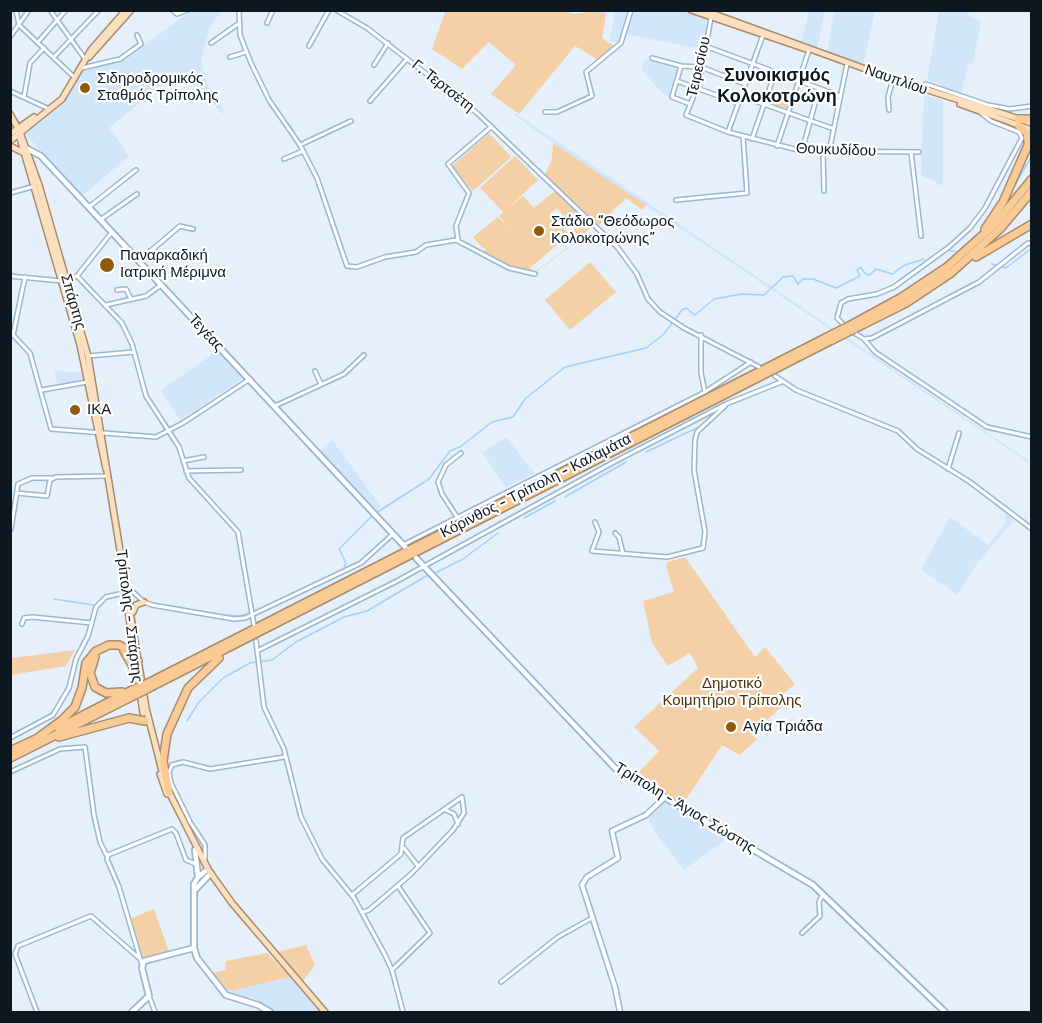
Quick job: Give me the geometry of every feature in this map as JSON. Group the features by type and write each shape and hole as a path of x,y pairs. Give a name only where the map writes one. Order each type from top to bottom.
{"highway":[{"path":"1027,145 1027,133 1019,122 1032,118"},
{"path":"964,254 997,212 1032,136"},
{"name":"Κόρινθος - Τρίπολη - Καλαμάτα","path":"10,752 130,693 239,644 852,327 908,293 964,254 1000,219 1032,179"},
{"name":"Κόρινθος - Τρίπολη - Καλαμάτα","path":"852,327 906,303 951,273 1000,229 1032,191"},
{"path":"951,273 1032,224"},
{"name":"Κόρινθος - Τρίπολη - Καλαμάτα","path":"10,758 139,687 148,686 830,339"},
{"path":"169,792 163,768 163,748 177,707 188,688 204,670 239,644"},
{"path":"36,739 62,720 75,707 82,688 86,663 96,651 116,645 133,654 138,661"},
{"path":"130,693 112,694 98,689 90,677 92,663 105,650 117,648 127,654 136,672"},
{"path":"26,750 116,721 138,718 145,721"}],"main road":[{"path":"10,141 16,132 62,99 86,61 123,13 131,10"},
{"name":"Ναυπλίου","path":"691,10 764,33 892,80 1019,122"},
{"name":"Ναυπλίου","path":"703,10 711,15"},
{"name":"Ναυπλίου","path":"950,98 980,112 1019,122"},
{"path":"10,114 16,132"},
{"path":"1019,122 1032,123"},
{"path":"1019,122 1032,130"},
{"name":"Σπάρτης","path":"16,132 26,148 88,356 100,433"},
{"name":"Σπάρτης","path":"16,132 37,186"},
{"path":"10,146 19,148 24,155"},
{"name":"Τεγέας","path":"26,148 41,156 393,534"},
{"path":"30,161 35,156 41,156"},
{"name":"Σπάρτης","path":"64,280 100,433 119,543"},
{"path":"393,534 405,547"},
{"name":"Τρίπολης - Σπάρτης","path":"119,543 133,654 145,721 165,790 199,850"},
{"name":"Τρίπολη - Άγιος Σώστης","path":"416,558 616,770 773,859 824,893 945,1012"},
{"name":"Τρίπολης - Σπάρτης","path":"126,591 152,737 169,792 208,868 232,903 325,1012"},
{"path":"132,616 136,605 144,602"},
{"path":"199,850 196,864 198,876 195,891 194,948 199,963 226,995 258,1005 270,1012"},
{"path":"198,876 208,868"},
{"path":"195,891 208,868"},
{"path":"198,876 204,878"},
{"path":"132,1012 148,996 142,965 148,959 194,948"}],"street":[{"path":"16,10 20,25 76,78"},
{"path":"10,37 29,10"},
{"path":"50,10 56,23 86,61"},
{"path":"38,42 66,10"},
{"path":"54,57 99,10"},
{"path":"172,10 180,14 187,10"},
{"path":"239,10 238,24 246,52 269,100 300,145 322,190 349,267 416,252 426,245 458,240 509,268 535,274"},
{"path":"267,22 273,10"},
{"path":"309,46 329,10"},
{"name":"Γ. Τερτσέτη","path":"336,10 358,22 472,108 618,248 637,274 648,299 667,317 759,366"},
{"path":"545,112 557,112 592,96 593,92 585,74 621,43 631,10"},
{"name":"Τειρεσίου","path":"686,116 697,88 711,15"},
{"path":"211,43 238,24"},
{"path":"728,132 764,33"},
{"path":"82,68 120,59 141,44 136,35"},
{"path":"374,65 388,44"},
{"path":"705,46 840,96"},
{"path":"24,97 30,63 44,48"},
{"path":"777,146 808,49"},
{"path":"230,57 246,52"},
{"path":"652,58 681,66 701,67 745,84"},
{"path":"370,101 407,59"},
{"path":"829,152 847,64"},
{"path":"681,66 672,97 690,104"},
{"path":"752,139 776,72"},
{"path":"889,110 888,97 892,80"},
{"path":"677,81 738,103"},
{"path":"926,84 988,105 1010,109 1032,106"},
{"path":"802,151 819,88"},
{"path":"10,91 49,109"},
{"path":"741,96 834,129"},
{"path":"980,112 991,121 1020,134 1019,147 985,208 970,228 949,247 889,290 841,303 837,311 839,322 864,339 875,352 987,427 1032,437"},
{"name":"Θουκυδίδου","path":"686,116 728,132 802,151 919,152"},
{"path":"300,145 351,121"},
{"path":"458,240 456,226 469,193 448,164 491,127"},
{"path":"676,200 747,193 743,136"},
{"path":"284,159 303,151"},
{"path":"823,152 824,191"},
{"path":"911,152 921,236"},
{"path":"89,207 136,170"},
{"path":"10,193 37,186"},
{"path":"100,220 137,194"},
{"path":"139,261 180,226 193,229"},
{"path":"10,276 64,280 77,276 112,232"},
{"path":"864,339 872,338 979,282 1028,243 1031,243"},
{"path":"77,276 122,323 135,352 147,399 179,447 186,471 240,535 254,625"},
{"path":"25,277 13,334 30,353 51,429 148,438 168,432 250,380"},
{"path":"106,305 146,296 161,285"},
{"path":"117,290 126,289 131,298"},
{"path":"701,335 701,373 705,392"},
{"path":"88,356 135,352"},
{"path":"275,406 344,374 364,355"},
{"path":"405,547 457,517 705,392 751,362"},
{"path":"315,371 321,384"},
{"path":"775,376 781,382 893,429 917,449 1013,512 1032,529"},
{"path":"42,390 88,382"},
{"path":"257,651 423,566 726,404 781,382"},
{"path":"595,522 599,532 592,550 667,557 704,547 705,532 694,470 695,440 698,432 726,404"},
{"path":"948,469 959,433"},
{"path":"457,517 442,494 438,482 446,465 461,453"},
{"path":"183,461 204,457"},
{"path":"186,471 241,470"},
{"path":"11,529 20,481 32,478 109,477"},
{"path":"17,493 47,496 52,478"},
{"path":"615,533 619,537 622,554"},
{"path":"10,738 53,715 69,688 76,659 92,623 94,611 102,600 126,591 134,592 144,602 234,619 253,615 361,563 393,534"},
{"path":"22,624 24,618 30,617 92,623"},
{"path":"256,641 264,707 284,749 284,757 304,823 327,867 352,895 362,912 392,970 403,1012"},
{"path":"10,772 60,749 85,747 100,842 107,856 142,965"},
{"path":"208,868 199,850 205,845 196,833 173,789 169,772 172,765 183,762 210,769 284,757"},
{"path":"352,895 397,858 403,846 403,838 462,797 464,813 458,824 398,886 369,910 362,912"},
{"path":"620,1012 615,987 582,885 587,876 618,858 612,831 646,815 664,798"},
{"path":"444,810 454,814 458,824"},
{"path":"107,856 172,829 176,833 186,860 196,864"},
{"path":"403,846 418,867"},
{"path":"392,970 430,933 398,886"},
{"path":"801,933 820,916 819,902 824,893"},
{"path":"37,1012 15,954 18,946 91,916 139,958"},
{"path":"501,982 558,937 592,918"},
{"path":"148,996 155,1012"}],"shaded area":[{"path":"191,11 222,11 210,26 201,60 207,84 225,112 223,114 195,85 181,80 167,80 109,128 129,156 83,195 25,134 27,130 65,100 84,68 116,61 146,44"},
{"path":"607,11 684,11 707,19 703,49 623,34 618,43 609,41 615,13"},
{"path":"809,11 825,11 817,48 801,43"},
{"path":"834,11 875,11 863,66 827,53"},
{"path":"939,11 969,11 968,15 981,22 973,63 969,63 961,94 927,79"},
{"path":"645,59 678,69 669,96 663,94 641,69"},
{"path":"924,95 943,101 943,186 921,175"},
{"path":"515,113 1031,464 553,143 513,114"},
{"path":"219,350 244,378 180,420 161,390"},
{"path":"54,371 82,372 84,382 58,386"},
{"path":"506,437 535,473 506,487 482,453"},
{"path":"332,440 381,506 374,512 320,451"},
{"path":"1005,511 1015,519 976,565 957,595 921,569 950,517 988,545 1006,522"},
{"path":"664,802 728,838 684,870 655,832 648,818"},
{"path":"291,977 321,1012 274,1012 253,998 241,997 229,991"}],"green space":[{"path":"446,10 562,10 573,14 595,11 606,14 602,38 614,46 598,60 575,46 519,114 491,94 516,65 489,42 462,69 432,49"},
{"path":"771,91 790,98 785,109 767,103"},
{"path":"489,133 511,157 473,191 451,167"},
{"path":"553,143 646,205 642,210 626,198 599,225 545,175 552,159"},
{"path":"515,156 538,180 506,210 523,196 534,208 555,191 592,226 577,242 534,273 508,265 483,253 487,247 484,249 473,237 498,217 510,229 499,216 503,212 480,188","holes":["557,208 575,229 569,234 550,213","571,233 576,242 534,272 531,271 531,267"]},
{"path":"590,262 616,292 570,330 545,300"},
{"name":"Δημοτικό Κοιμητήριο Τρίπολης","path":"685,557 755,657 765,647 795,684 779,697 785,704 751,734 757,739 740,755 722,745 681,807 632,779 659,751 634,727 698,668 690,653 668,666 652,643 643,601 674,592 666,566 668,562"},
{"path":"75,650 66,666 11,675 11,658"},
{"path":"154,909 169,952 142,959 129,919"},
{"path":"306,945 315,965 303,981 277,952"},
{"path":"267,953 291,977 229,991 212,973 225,970 226,961"}],"waterway":[{"path":"1014,186 1032,156"},
{"path":"992,264 1006,268 1032,248"},
{"path":"950,251 955,251"},
{"path":"376,513 429,479 450,451 460,447 492,422 513,417 525,399 565,367 646,348 663,335 686,308 695,315 714,299 742,294 764,295 783,277 793,276 798,284 803,279 813,279 836,288 860,276 857,270 860,267 870,275 876,269 892,274 905,265 924,259"},
{"path":"646,452 701,426"},
{"path":"565,497 626,462"},
{"path":"524,518 555,501"},
{"path":"343,570 346,563 339,549 372,516"},
{"path":"433,574 463,559 498,533"},
{"path":"187,721 199,702 223,678 250,663 272,660 296,642 344,617 367,611 428,575"},
{"path":"54,599 93,605"},
{"path":"213,614 238,616 252,613"}],"place":[{"name":"Σιδηροδρομικός Σταθμός Τρίπολης","path":"85,88"},
{"name":"Στάδιο “Θεόδωρος Κολοκοτρώνης”","path":"539,231"},
{"name":"Παναρκαδική Ιατρική Μέριμνα","path":"107,265"},
{"name":"ΙΚΑ","path":"75,410"},
{"name":"Αγία Τριάδα","path":"731,727"}],"district":[{"name":"Συνοικισμός Κολοκοτρώνη","path":"777,86"}]}
